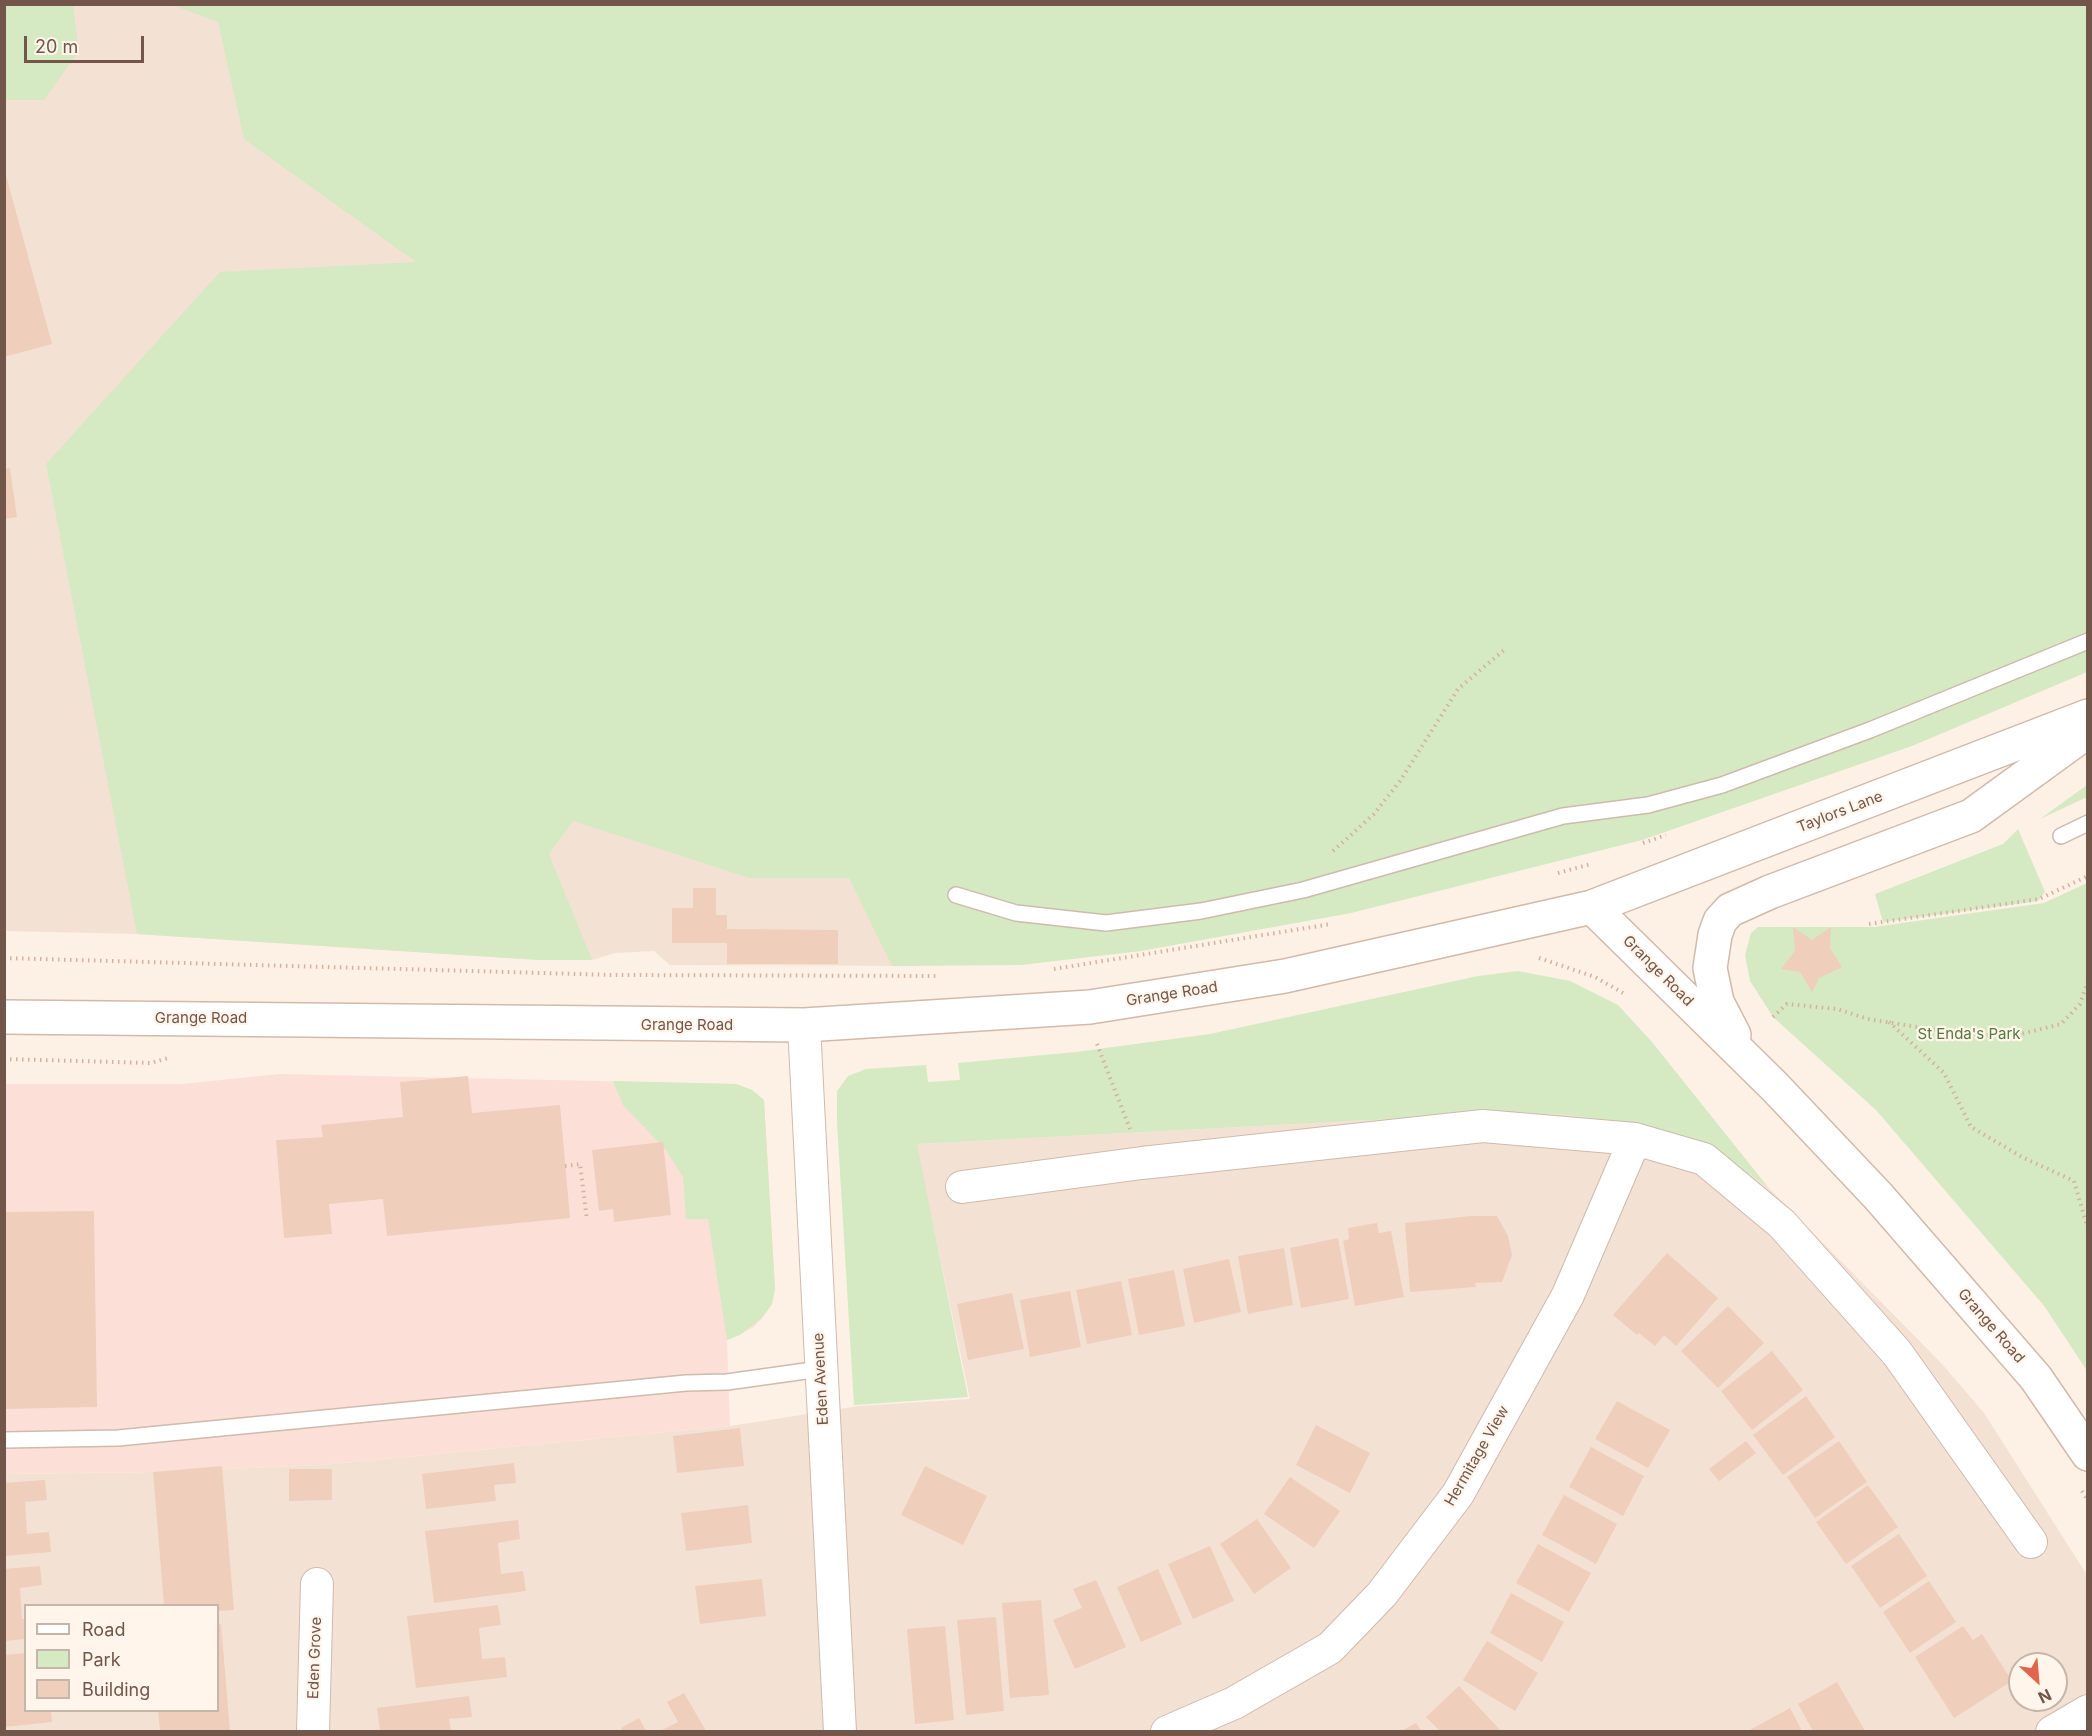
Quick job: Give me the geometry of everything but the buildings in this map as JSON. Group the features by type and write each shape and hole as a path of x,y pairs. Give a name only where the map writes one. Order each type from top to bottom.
{"main road":[{"name":"Taylors Lane","path":"1592,907 2088,716"},
{"path":"1775,1088 1735,1037 1724,1019 1712,988 1710,968 1715,935 1720,921 1730,910 1770,892 1971,816 2088,731"},
{"name":"Grange Road","path":"4,1017 804,1026 1090,1007 1285,976 1592,907 1775,1088 1879,1197 2036,1378 2081,1468"}],"street":[{"name":"Eden Avenue","path":"804,1026 840,1731"},
{"path":"962,1187 1142,1163 1483,1126 1635,1138 1704,1159 1782,1224 1897,1353 2031,1542"},
{"name":"Hermitage View","path":"1167,1731 1234,1703 1330,1648 1382,1594 1458,1494 1493,1431 1568,1295 1635,1138"},
{"name":"Eden Grove","path":"313,1731 316,1584"},
{"path":"2052,1731 2088,1711"}],"lane":[{"path":"956,895 1016,913 1106,923 1201,911 1303,890 1563,816 1648,805 1722,785 1870,730 2088,641"},
{"path":"2061,836 2088,823"},
{"path":"4,1440 118,1438 686,1383 727,1382 820,1369"}],"path":[{"path":"1303,890 1312,872 1374,814 1424,745 1458,688 1504,650"},
{"path":"1869,924 2039,899 2088,876"},
{"path":"1530,958 1568,966 1595,977 1626,995"},
{"path":"1773,1017 1787,1004 1837,1009 1868,1019 1965,1035 2017,1035 2061,1024 2080,1004 2088,981"},
{"path":"1889,1021 1944,1073 1971,1127 2022,1157 2074,1181 2088,1229"},
{"path":"1094,1035 1142,1163"},
{"path":"4,1059 151,1064 167,1058 179,1058"},
{"path":"565,1166 580,1164 587,1220"},
{"path":"2081,1468 2088,1501"}],"shaded area":[{"path":"5,5 536,5 919,966 670,965 654,951 615,953 592,960 539,960 137,934 5,931"},
{"path":"279,1074 736,1084 752,1090 764,1100 775,1289 772,1304 754,1327 727,1340 730,1426 322,1465 153,1472 5,1474 4,1084 182,1084"},
{"path":"1505,1113 1569,1115 1639,1124 1708,1146 1768,1187 1942,1364 1984,1413 2087,1575 2087,1731 5,1731 4,1474 153,1472 322,1465 730,1426 859,1406 970,1399 916,1144"}],"green space":[{"path":"5,4 73,5 79,51 44,100 5,100"},
{"path":"172,5 2087,5 2087,672 1912,746 1642,840 1351,913 1141,951 1021,965 892,966 849,878 750,878 573,821 549,854 592,960 539,960 137,934 46,464 220,272 416,262 244,139 218,22"},
{"path":"2087,785 2087,797 2040,819"},
{"path":"2018,829 2045,892 2038,901 1883,922 1875,894 2003,844"},
{"name":"St Enda's Park","path":"2087,883 2087,1371 2045,1307 1876,1110 1773,1017 1750,981 1745,955 1751,933 1758,927 1874,927 2044,903"},
{"path":"1518,971 1570,981 1618,1005 1652,1042 1768,1187 1708,1146 1639,1124 1569,1115 1505,1113 917,1144 968,1397 854,1405 837,1122 837,1091 848,1076 866,1069 926,1065 928,1082 960,1080 958,1063 1076,1052 1210,1034 1478,976"},
{"path":"613,1081 736,1084 752,1090 764,1100 775,1289 772,1304 762,1318 740,1335 727,1340 708,1219 686,1219 683,1177 666,1150 623,1105"}]}
